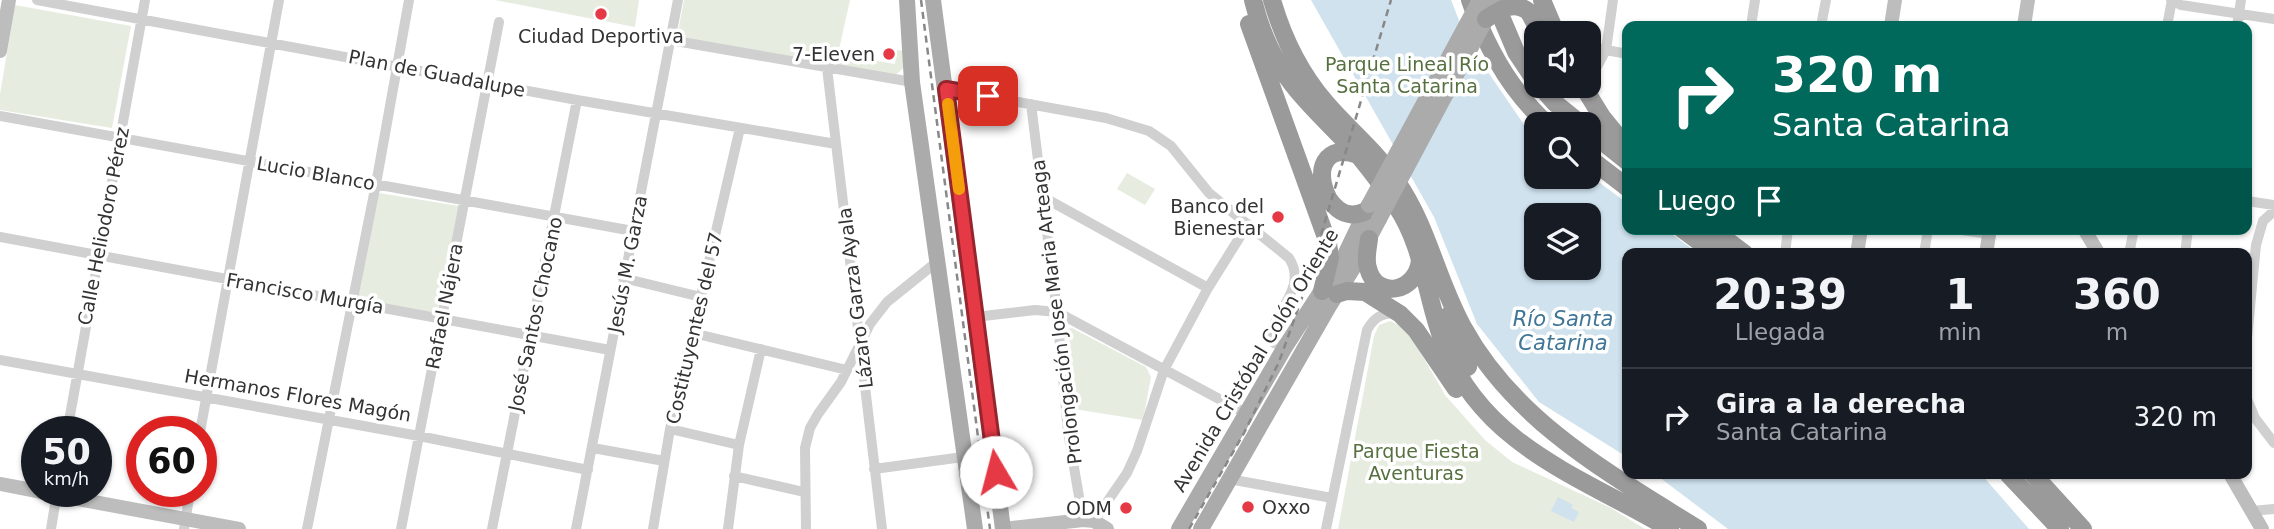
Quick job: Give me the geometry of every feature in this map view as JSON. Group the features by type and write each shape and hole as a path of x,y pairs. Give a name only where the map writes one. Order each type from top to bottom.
{"highway":[{"path":"1243,0 1257,48 1328,243 1330,293 1366,292 1400,314 1416,330 1451,385 1476,401"},
{"path":"1253,0 1266,38 1286,74 1358,155 1399,209 1420,259 1446,350 1476,401 1514,439 1552,464 1670,529"},
{"path":"1272,0 1286,40 1311,84 1372,150 1407,198 1424,231 1449,299 1483,360 1507,390 1534,417 1586,456 1698,529"},
{"path":"1470,0 1503,72 1535,112"},
{"path":"1495,0 1504,28 1524,60"},
{"path":"1486,19 1503,7 1513,4 1535,6 1547,21"},
{"path":"1551,98 1566,112"},
{"path":"1592,98 1602,117 1622,142"},
{"path":"1601,141 1622,157"},
{"path":"1358,155 1342,151 1329,156 1322,172 1323,185 1327,197 1341,211 1353,215 1371,212"},
{"path":"1601,167 1622,183"},
{"path":"1690,235 1708,248"},
{"path":"1722,235 1738,248"},
{"path":"1369,239 1369,272 1375,281 1384,287 1400,288 1409,283 1418,271 1420,259"},
{"path":"1449,299 1451,327 1474,378 1509,425 1552,464"},
{"path":"2013,479 2060,529"},
{"path":"2038,479 2083,529"}],"main road":[{"path":"907,0 912,82 975,529"},
{"path":"933,0 1003,529"},
{"path":"1371,212 1480,0"},
{"path":"1371,212 1495,0"},
{"name":"Avenida Cristóbal Colón Oriente","path":"1201,529 1262,421 1330,293 1345,255 1371,212"},
{"name":"Avenida Cristóbal Colón Oriente","path":"1179,529 1285,347 1330,293 1369,239 1371,212"}],"street":[{"path":"0,51 9,0"},
{"name":"Plan de Guadalupe","path":"37,0 77,4 141,20 577,100 836,144"},
{"name":"Calle Heliodoro Pérez","path":"69,416 145,0"},
{"path":"203,416 279,0"},
{"path":"307,529 376,184 409,0"},
{"name":"Jesús M. Garza","path":"576,529 678,0"},
{"path":"1601,58 1606,50 1613,0"},
{"path":"1752,21 1755,0"},
{"path":"1822,21 1826,0"},
{"path":"1892,21 1895,0"},
{"path":"2025,21 2028,0"},
{"path":"2168,21 2171,0 2181,5 2274,19"},
{"path":"2238,21 2241,0"},
{"name":"Rafael Nájera","path":"401,529 499,22"},
{"path":"670,40 912,82"},
{"path":"1601,49 1622,53"},
{"name":"Lázaro Garza Ayala","path":"827,68 882,529"},
{"path":"946,89 1106,118 1149,131 1171,146 1209,193 1289,258 1296,272 1291,293 1272,333 1274,343 1285,347"},
{"name":"José Santos Chocano","path":"492,529 577,100"},
{"name":"Prolongación Jose Maria Arteaga","path":"1031,104 1057,312 1068,432 1094,523"},
{"name":"Lucio Blanco","path":"0,116 633,231"},
{"name":"Costituyentes del 57","path":"653,529 670,429 740,128"},
{"path":"1043,197 1208,288"},
{"path":"2252,202 2274,205"},
{"path":"2252,286 2256,245 2263,221 2274,211"},
{"path":"1003,529 1094,523 1137,451 1164,370 1208,288 1248,224"},
{"name":"Francisco Murgía","path":"0,237 610,351"},
{"path":"806,529 805,448 810,428 847,370 870,324 887,302 938,261"},
{"path":"623,278 701,297"},
{"path":"975,317 1035,310 1057,312 1262,421"},
{"path":"1326,529 1367,330 1373,320 1382,314 1400,314"},
{"path":"693,333 847,370"},
{"path":"728,529 739,446 761,349"},
{"name":"Hermanos Flores Magón","path":"0,360 419,436 588,470"},
{"path":"2252,411 2274,443"},
{"path":"670,429 739,446"},
{"path":"593,448 664,461"},
{"path":"874,469 963,457"},
{"path":"734,477 804,492"},
{"path":"1230,479 1332,498"},
{"path":"2233,479 2262,529"},
{"path":"0,484 21,488"},
{"path":"112,506 185,524 239,529"},
{"path":"51,529 55,507"},
{"path":"2251,511 2274,509"}],"green space":[{"name":"Ciudad Deportiva","path":"495,0 639,0 635,27"},
{"path":"684,0 850,0 838,54 895,64 897,50 905,51 906,66 894,76 684,39 678,32"},
{"path":"15,5 131,26 112,128 0,110 0,94"},
{"path":"1127,173 1155,189 1145,205 1117,189"},
{"path":"379,193 459,206 437,314 358,299"},
{"name":"Parque Fiesta Aventuras","path":"1390,321 1407,329 1445,395 1485,440 1512,462 1611,508 1645,529 1338,529 1374,336 1379,325"},
{"path":"1072,328 1146,367 1151,377 1143,420 1074,409 1068,329"}],"water":[{"name":"Río Santa Catarina","path":"1311,0 1451,0 1468,43 1524,125 1524,189 1601,189 1601,184 1622,199 1622,235 1673,235 1691,248 1622,248 1622,454 1539,402 1477,324 1434,217"},
{"path":"1662,479 1985,479 2029,529 1728,529"},
{"path":"1558,497 1573,505 1571,508 1579,512 1574,522 1551,511"}],"railway":[{"path":"921,0 990,529"},
{"path":"1189,529 1244,433 1279,362 1304,292 1391,0"}],"slow traffic":[{"path":"948,104 959,189"}],"place":[{"name":"Ciudad Deportiva","path":"601,14"},
{"name":"7-Eleven","path":"889,54"},
{"name":"Banco del Bienestar","path":"1278,217"},
{"name":"Oxxo","path":"1248,507"},
{"name":"ODM","path":"1126,508"}],"route":[{"path":"988,96 946,89 996,472"}],"park label":[{"name":"Parque Lineal Río Santa Catarina","path":"1407,75"}]}
